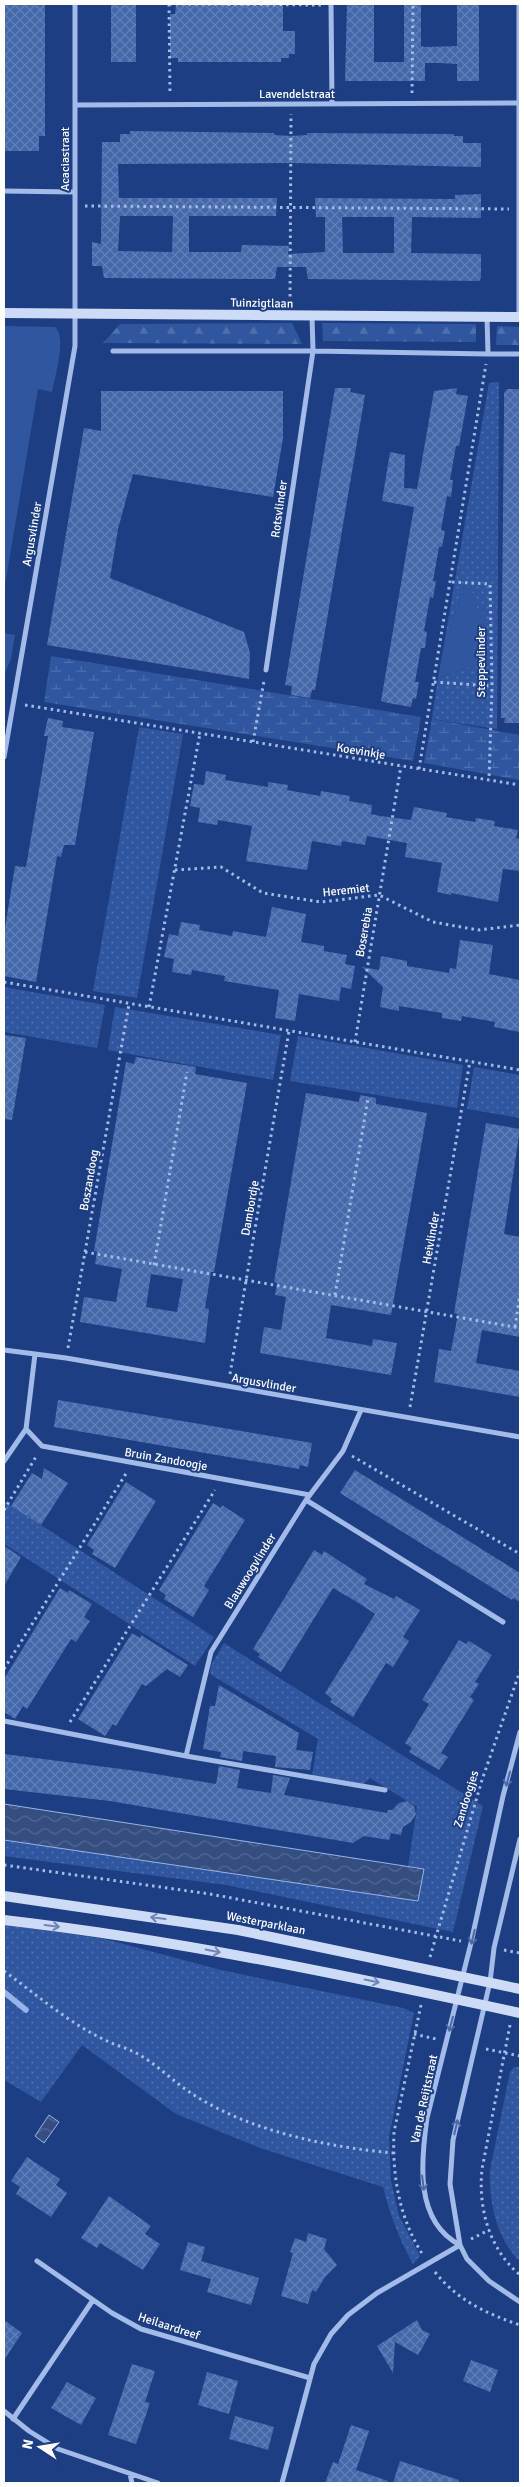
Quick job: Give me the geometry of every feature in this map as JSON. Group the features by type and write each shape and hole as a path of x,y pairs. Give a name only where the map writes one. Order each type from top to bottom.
{"main road":[{"name":"Tuinzigtlaan","path":"4,314 520,317"},
{"name":"Westerparklaan","path":"4,1896 238,1930 520,1989"},
{"path":"4,1920 164,1942 458,1998 520,2013"}],"street":[{"name":"Acaciastraat","path":"75,4 76,314"},
{"path":"331,4 332,104"},
{"path":"519,4 520,317"},
{"name":"Lavendelstraat","path":"75,104 519,103"},
{"path":"4,191 76,192"},
{"name":"Argusvlinder","path":"4,757 75,346 76,314"},
{"name":"Rotsvlinder","path":"266,670 313,351 312,316"},
{"path":"487,317 488,354"},
{"path":"113,351 520,354"},
{"name":"Argusvlinder","path":"4,1350 66,1358 520,1437"},
{"path":"4,1461 26,1428 35,1354"},
{"name":"Blauwoogvlinder","path":"186,1756 211,1652 306,1500 343,1451 361,1410"},
{"path":"26,1428 42,1446"},
{"name":"Bruin Zandoogje","path":"42,1446 310,1495"},
{"path":"306,1500 503,1622"},
{"path":"4,1721 186,1756 385,1790"},
{"path":"463,1976 520,1732"},
{"path":"490,1982 494,1948 520,1839"},
{"name":"Van de Reijtstraat","path":"460,2245 447,2238 435,2220 426,2200 422,2165 427,2118 463,1976"},
{"name":"Van de Reijtstraat","path":"490,1982 453,2140 450,2163 451,2201 460,2245 468,2259 489,2281 520,2302"},
{"path":"282,2483 310,2378 324,2344 348,2315 377,2293 460,2245"},
{"name":"Heilaardreef","path":"37,2261 129,2323 153,2334 310,2378"},
{"path":"13,2419 93,2300"},
{"path":"4,2411 58,2449 158,2483"},
{"path":"130,2474 132,2483"}],"path":[{"path":"170,104 169,4 331,4"},
{"path":"412,104 413,4"},
{"path":"290,316 291,104"},
{"path":"76,206 520,209"},
{"path":"418,769 452,582 488,354"},
{"name":"Steppevlinder","path":"452,582 490,584 492,686 489,779"},
{"path":"253,742 266,670"},
{"path":"434,682 492,686"},
{"name":"Koevinkje","path":"13,703 520,785"},
{"path":"150,1007 200,733"},
{"name":"Boserebia","path":"355,1042 401,766"},
{"name":"Heremiet","path":"175,870 221,867 263,893 321,902 379,894 433,922 478,930 520,925"},
{"path":"4,982 520,1070"},
{"name":"Boszandoog","path":"66,1358 129,1004"},
{"name":"Dambordje","path":"228,1387 289,1031"},
{"name":"Heivlinder","path":"408,1418 470,1061"},
{"path":"154,1264 187,1072"},
{"path":"335,1294 368,1098"},
{"path":"85,1252 427,1310 520,1328"},
{"path":"515,1327 520,1294"},
{"path":"4,1510 42,1446"},
{"path":"343,1451 520,1554"},
{"path":"4,1668 133,1463"},
{"path":"63,1732 222,1479"},
{"name":"Zandoogjes","path":"435,1936 482,1780 520,1671"},
{"name":"Westerparklaan","path":"4,1865 210,1894 471,1943"},
{"path":"494,1948 520,1953"},
{"path":"4,1971 69,2018 107,2041 133,2051 194,2096 224,2112 297,2138 346,2149 393,2153"},
{"path":"520,2056 505,2053 481,2175 482,2204 489,2230 503,2256 520,2275"},
{"path":"460,2245 489,2230"}],"green space":[{"path":"292,323 302,344 103,343 120,324"},
{"path":"322,323 476,324 476,342 323,341"},
{"path":"5,326 55,327 60,339 60,348 52,392 38,389 4,591"},
{"path":"497,326 520,327 520,345 496,345"},
{"path":"499,382 497,729 432,719 438,678 488,660 477,608 464,587 443,650 489,383"},
{"path":"464,587 471,587 477,608 483,611 488,660 438,678 443,650"},
{"path":"4,633 15,635 11,659 4,675"},
{"path":"51,656 421,717 413,761 44,702"},
{"path":"432,719 520,735 520,780 424,763"},
{"path":"139,727 183,734 137,998 93,991"},
{"path":"4,987 105,1005 97,1048 4,1032"},
{"path":"115,1007 281,1035 273,1080 108,1050"},
{"path":"298,1036 463,1065 457,1108 290,1081"},
{"path":"474,1067 520,1075 520,1118 467,1109"},
{"path":"4,1501 214,1637 195,1666 4,1544"},
{"path":"224,1643 483,1806 453,1932 226,1885 4,1856 4,1840 271,1879 424,1869 408,1866 417,1807 370,1778 363,1785 312,1777 318,1739 210,1674 211,1665"},
{"path":"4,1924 105,1939 221,1970 403,2008 414,2013 389,2137 391,2181 399,2216 420,2256 413,2264 395,2227 383,2187 263,2149 176,2114 82,2045 41,2102 4,2080"},
{"path":"514,2067 520,2067 520,2262 505,2242 500,2231 493,2207 490,2183 490,2170 510,2072"}],"water":[{"path":"4,1804 424,1869 418,1901 4,1840"},
{"path":"49,2115 59,2122 44,2143 35,2136"}],"building":[{"path":"4,4 45,4 45,136 39,136 39,151 5,151"},
{"path":"111,4 136,4 136,62 111,62"},
{"path":"347,4 374,4 374,62 404,62 404,4 421,4 421,46 425,47 457,46 457,4 479,4 479,81 457,81 457,64 425,63 425,81 345,81"},
{"path":"176,5 283,5 283,31 295,31 295,54 289,54 289,58 281,58 281,62 178,62 178,58 170,58 170,14 175,14"},
{"path":"130,131 274,133 274,135 291,136 307,135 307,133 454,134 454,136 463,136 463,143 481,143 481,167 294,163 118,164 119,198 277,198 276,216 189,216 189,252 241,252 242,245 289,246 288,254 325,252 325,217 316,217 315,198 455,199 455,195 481,194 481,218 412,217 411,253 481,254 481,278 479,281 308,279 306,267 277,267 275,279 104,278 102,266 92,266 92,242 101,244 102,142 120,142 120,134 130,134","holes":["120,216 173,216 172,252 118,251","342,217 394,217 394,253 343,253"]},
{"path":"335,388 351,388 350,392 365,395 315,690 312,690 310,698 291,695 292,686 285,685"},
{"path":"457,388 456,394 468,396 459,446 456,446 450,480 453,480 451,497 447,496 441,530 445,531 442,547 439,547 433,581 436,581 433,598 430,597 424,631 427,632 425,648 421,648 415,682 419,682 416,699 413,698 411,707 388,703 381,701 414,507 382,501 390,452 405,455 404,488 417,489 434,391"},
{"path":"507,389 520,389 520,723 504,723 505,718 501,718 504,393"},
{"path":"101,391 283,391 283,438 273,497 133,474 118,529 110,578 244,632 250,653 249,679 47,645 84,428 101,431"},
{"path":"48,718 63,721 62,727 94,732 75,845 64,845 61,857 57,856 36,982 4,976 4,934 15,866 26,867 48,736 44,736"},
{"path":"206,771 226,775 225,780 268,787 268,782 288,785 287,790 320,796 321,791 350,796 349,801 372,805 371,814 380,816 411,820 414,807 447,813 446,817 475,822 476,818 495,821 494,826 518,830 516,838 520,839 520,871 503,869 498,902 437,892 442,863 405,857 407,843 367,836 365,845 342,841 341,846 312,841 307,870 246,861 252,826 218,820 217,825 198,822 200,808 190,806 194,784 204,785"},
{"path":"272,907 306,914 301,942 324,946 324,951 347,955 345,964 355,966 351,989 341,987 339,1001 299,994 295,1021 275,1018 279,990 224,981 225,976 192,970 191,975 172,972 174,959 164,957 169,934 178,936 181,922 200,925 199,930 232,936 233,931 266,937"},
{"path":"460,940 493,945 489,974 520,980 520,1032 494,1027 495,1022 462,1016 461,1021 442,1018 442,1013 399,1006 399,1011 380,1007 383,987 362,967 379,970 381,956 407,961 407,966 449,973 450,968 456,969"},
{"path":"4,1035 26,1038 12,1120 4,1119"},
{"path":"136,1057 196,1067 195,1074 247,1083 214,1272 211,1272 205,1308 209,1309 205,1343 80,1322 84,1297 116,1302 122,1269 95,1264 97,1252 94,1251 126,1062 134,1064","holes":["151,1274 183,1279 177,1312 146,1307"]},
{"path":"306,1093 359,1102 360,1095 376,1098 376,1104 427,1113 391,1315 331,1305 326,1338 372,1346 373,1339 397,1343 391,1375 260,1353 264,1327 281,1330 286,1297 275,1295 277,1283 274,1282"},
{"path":"486,1123 520,1129 504,1234 520,1237 520,1337 482,1330 476,1363 520,1371 520,1397 434,1382 439,1349 451,1351 458,1314 454,1313"},
{"path":"58,1400 312,1443 308,1467 300,1465 299,1469 54,1427"},
{"path":"44,1468 68,1483 41,1525 11,1506 32,1473 42,1479"},
{"path":"355,1470 520,1573 520,1602 513,1598 512,1600 340,1493"},
{"path":"126,1482 156,1501 115,1568 92,1554 94,1550 87,1545"},
{"path":"213,1503 221,1508 222,1505 245,1520 204,1586 209,1590 193,1617 164,1599 166,1595 159,1590"},
{"path":"4,1546 21,1557 4,1586"},
{"path":"314,1550 322,1555 324,1551 367,1579 364,1584 394,1599 396,1596 420,1610 403,1637 409,1641 393,1667 386,1663 353,1717 330,1702 332,1699 325,1693 375,1614 333,1588 281,1672 258,1657 260,1654 253,1649"},
{"path":"60,1588 68,1593 69,1590 92,1604 84,1617 90,1621 76,1642 71,1639 27,1709 23,1706 15,1719 4,1712 4,1679"},
{"path":"132,1633 140,1638 141,1635 188,1665 180,1677 167,1669 146,1686 142,1684 116,1726 113,1724 105,1736 78,1719"},
{"path":"459,1640 466,1644 469,1641 492,1655 475,1682 479,1684 470,1697 474,1700 441,1753 448,1757 439,1770 409,1752 412,1748 405,1743 429,1704 422,1700"},
{"path":"219,1685 299,1733 296,1750 313,1752 310,1770 275,1767 276,1756 243,1751 242,1761 220,1757 221,1752 203,1749 210,1706 215,1706"},
{"path":"4,1754 137,1771 216,1784 219,1766 240,1770 237,1788 271,1793 273,1775 290,1778 284,1795 387,1813 388,1810 392,1810 399,1803 407,1801 414,1806 416,1814 411,1822 403,1827 401,1835 391,1833 389,1840 364,1836 353,1843 110,1801 4,1789"},
{"path":"27,2157 60,2179 56,2185 67,2193 51,2217 16,2194 20,2187 11,2181"},
{"path":"109,2196 151,2226 145,2234 160,2244 143,2270 100,2243 97,2248 81,2238"},
{"path":"308,2233 327,2239 324,2249 337,2265 325,2277 316,2292 312,2290 308,2304 281,2296 293,2253 290,2252 295,2238 306,2242"},
{"path":"188,2242 205,2247 201,2261 259,2278 251,2305 207,2292 211,2279 180,2270"},
{"path":"4,2320 22,2333 4,2360"},
{"path":"417,2320 422,2330 430,2334 418,2355 395,2342 393,2373 377,2346"},
{"path":"471,2360 498,2370 490,2392 463,2381"},
{"path":"132,2364 155,2371 145,2402 150,2403 136,2444 108,2435"},
{"path":"207,2372 238,2381 229,2414 198,2405"},
{"path":"67,2382 96,2398 81,2425 51,2408"},
{"path":"235,2416 274,2427 268,2450 229,2439"},
{"path":"351,2425 369,2431 356,2470 388,2481 388,2483 325,2483 333,2462 338,2464"},
{"path":"400,2461 459,2480 458,2483 393,2483"}],"waterway":[{"path":"4,1992 26,2010"}]}
